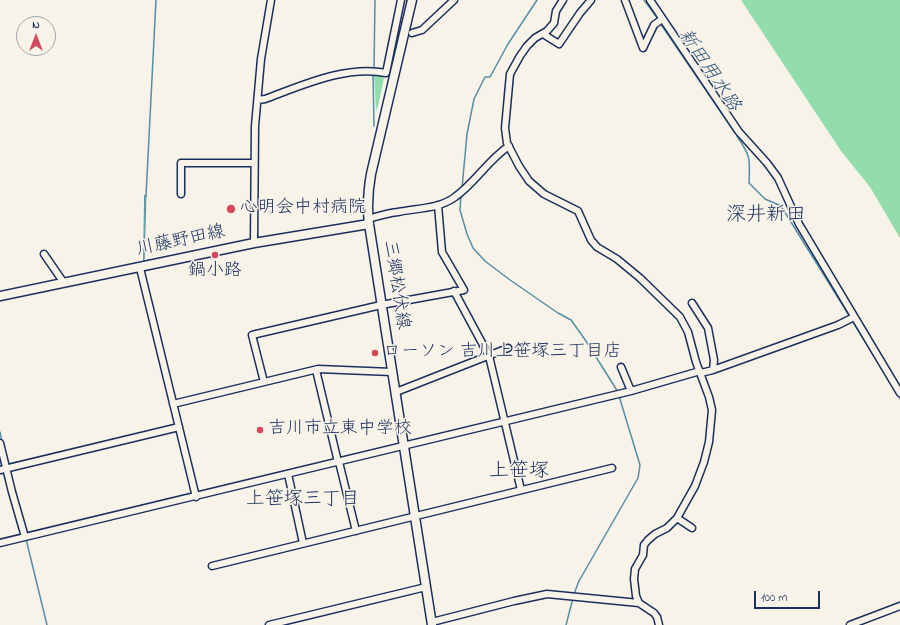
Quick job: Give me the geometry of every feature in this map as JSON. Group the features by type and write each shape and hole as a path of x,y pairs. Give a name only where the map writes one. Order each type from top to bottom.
{"main road":[{"name":"三郷松伏線","path":"412,0 370,181 368,196 368,221 432,623"},
{"name":"川藤野田線","path":"0,296 254,243 368,221"}],"street":[{"path":"254,243 255,126 261,66 271,0"},
{"path":"258,100 265,99 328,77 369,71 386,73 401,0"},
{"path":"563,0 556,11 554,23 547,32 535,38 527,46 510,74 504,128 509,146 519,166 529,181 544,194 578,211 591,240 597,247 617,259 640,278 680,317 688,332 712,410 709,442 704,462 695,486 677,518 667,528 651,537 644,545 643,554 634,575 636,596 639,603 657,617 660,625"},
{"path":"543,34 559,44 590,0"},
{"path":"625,0 643,48 654,25 662,18"},
{"path":"650,0 739,132 778,178 799,224 900,393"},
{"path":"412,33 422,30 449,2"},
{"path":"368,221 398,212 447,202 455,197 493,158 509,146"},
{"path":"181,194 182,163 254,163"},
{"path":"264,382 252,335 381,305 464,290 442,252 438,205"},
{"path":"44,254 64,283"},
{"path":"140,268 196,497"},
{"path":"454,291 489,356 521,490"},
{"path":"692,303 708,328 714,360 713,370"},
{"path":"0,543 196,497 713,370 838,325 854,317"},
{"path":"396,392 508,348"},
{"path":"621,367 631,391"},
{"path":"173,404 316,370 392,372"},
{"path":"316,370 356,530"},
{"path":"3,469 179,427"},
{"path":"0,443 3,469 24,537"},
{"path":"212,566 612,468"},
{"path":"288,474 303,543"},
{"path":"677,518 690,527"},
{"path":"269,625 426,587"},
{"path":"432,623 546,594 639,603"},
{"path":"850,625 900,606"}],"green space":[{"path":"741,0 900,0 900,238 870,187 841,151"},
{"path":"374,74 383,75 382,77 384,78 376,111"}],"water":[{"path":"145,195 146,195 144,259"},
{"path":"211,248 144,263 144,261"}],"waterway":[{"path":"146,196 156,0"},
{"path":"374,67 375,0"},
{"path":"462,188 467,134 474,99 485,77 490,77 508,44 537,0"},
{"name":"新田用水路","path":"644,0 658,19"},
{"name":"新田用水路","path":"660,23 735,133"},
{"path":"373,74 374,126"},
{"name":"新田用水路","path":"737,136 749,158 749,183 765,199 781,206 850,317"},
{"path":"461,194 460,210 473,248 485,261 510,280 558,313 571,320 618,392"},
{"name":"新田用水路","path":"853,322 874,356"},
{"name":"新田用水路","path":"897,393 900,399"},
{"path":"574,594 579,581 638,478 640,465 619,396"},
{"path":"0,432 2,442"},
{"path":"26,539 47,625"},
{"path":"566,625 573,598"}],"place":[{"name":"心明会中村病院","path":"231,209"},
{"name":"鍋小路","path":"215,255"},
{"name":"ローソン 吉川上笹塚三丁目店","path":"375,353"},
{"name":"吉川市立東中学校","path":"260,430"}],"district":[{"name":"深井新田","path":"766,217"},
{"name":"上笹塚","path":"519,473"},
{"name":"上笹塚三丁目","path":"303,501"}]}
